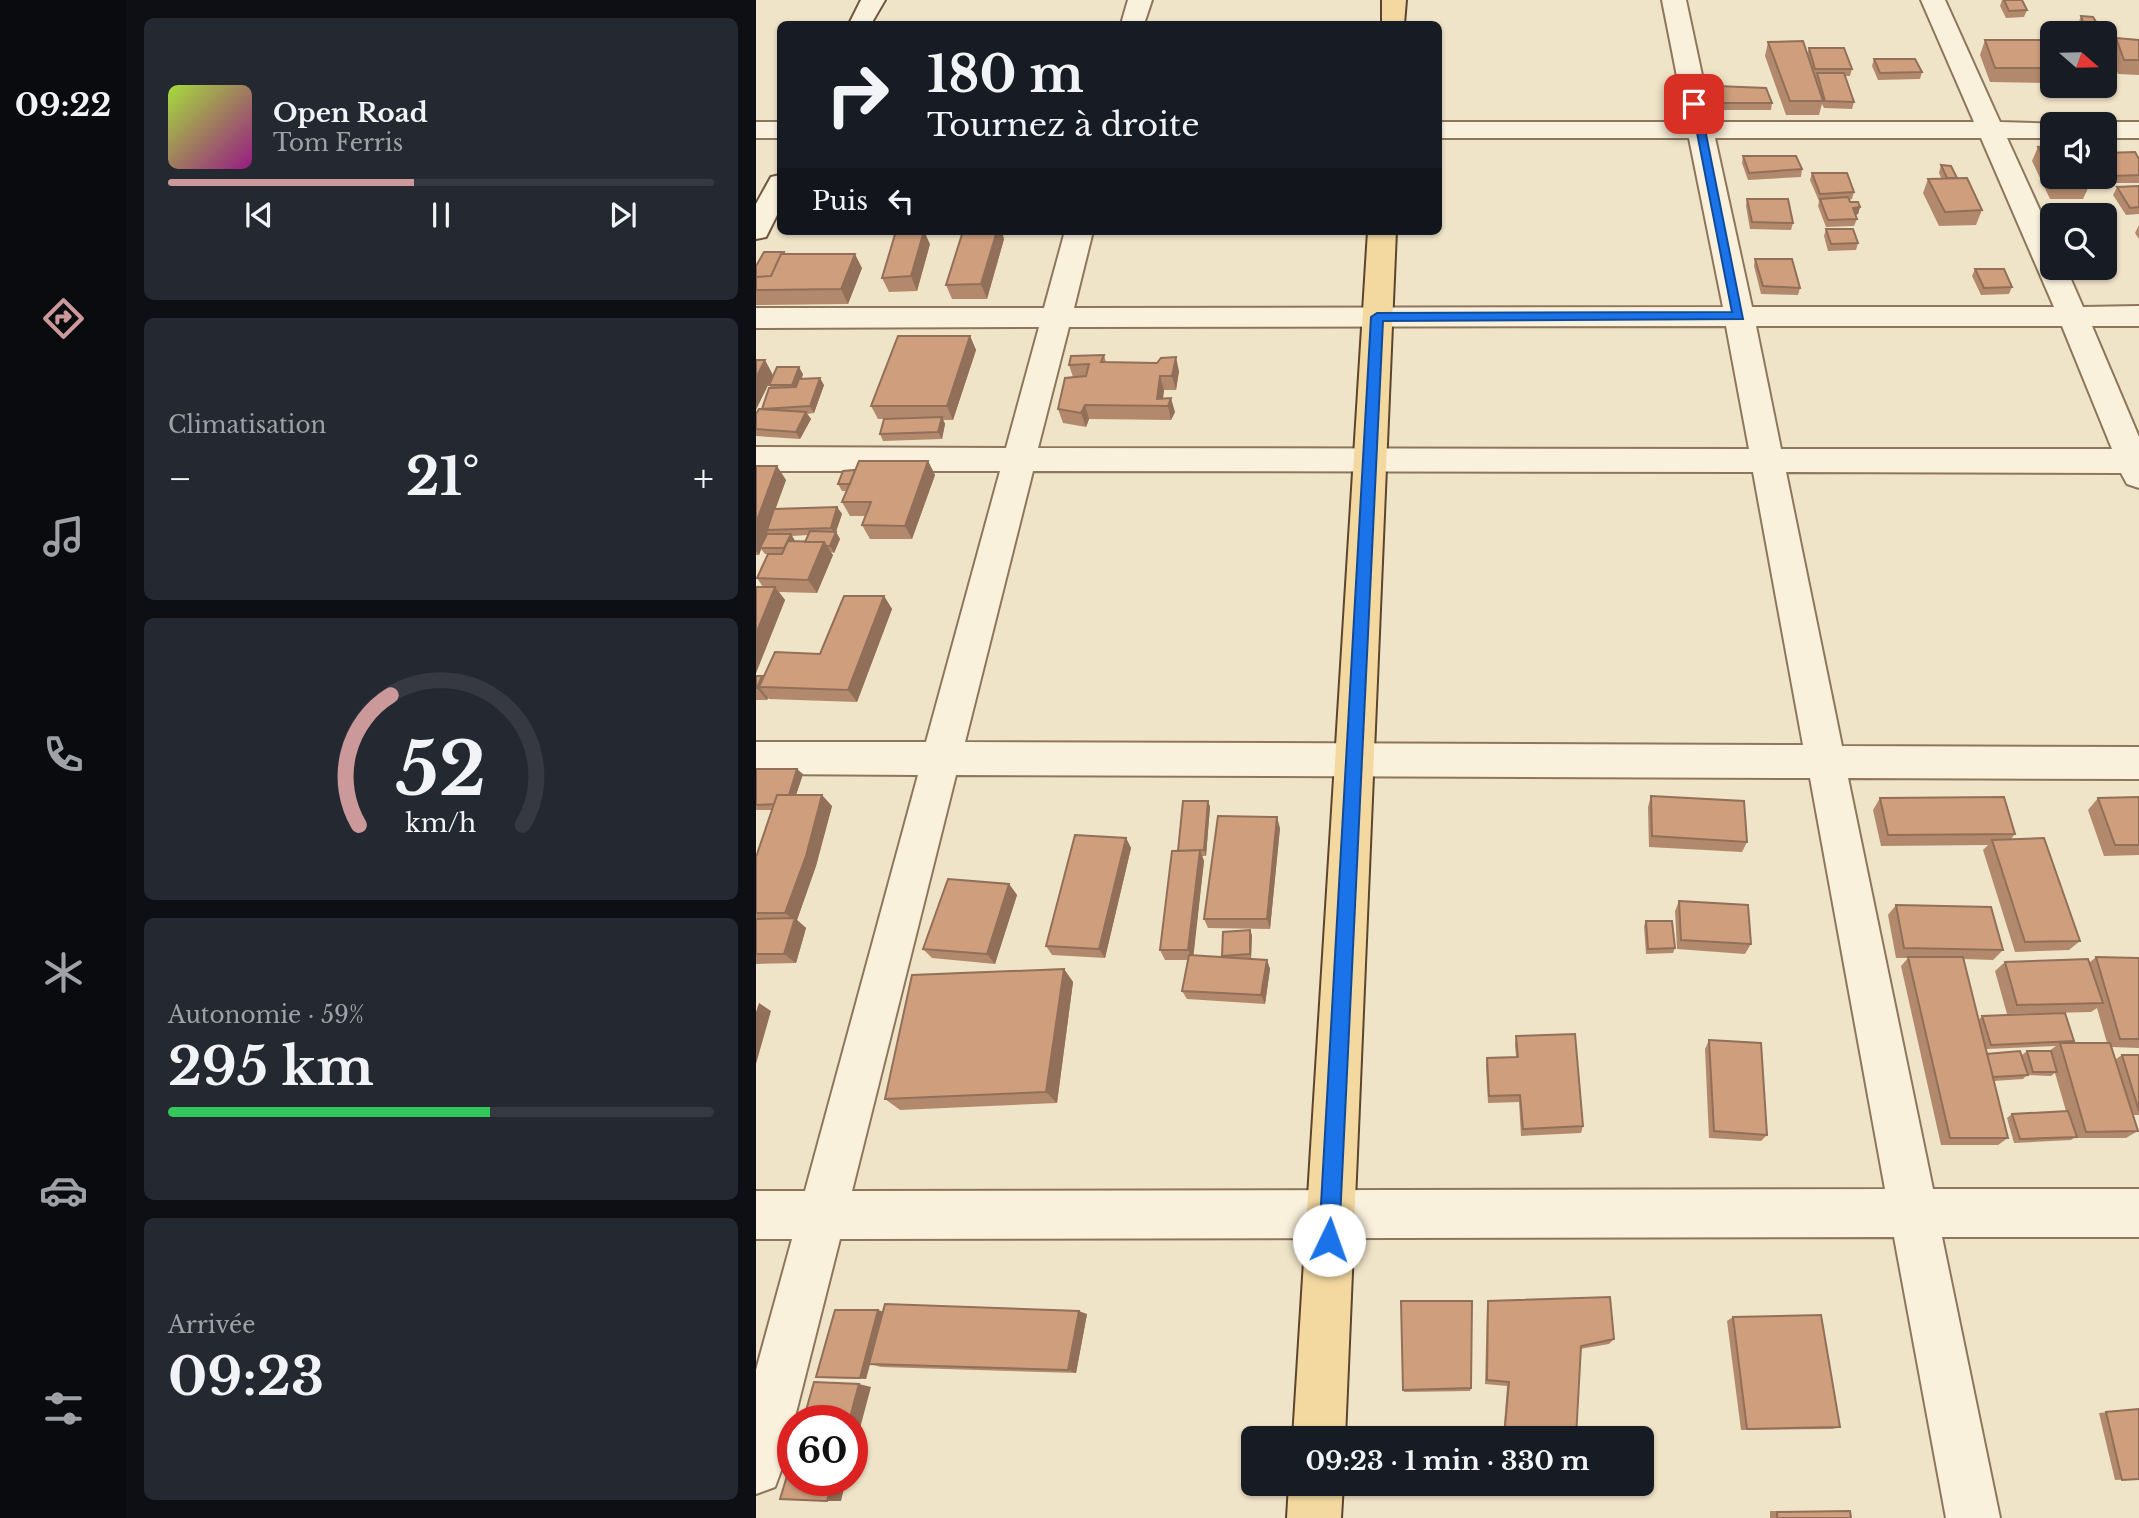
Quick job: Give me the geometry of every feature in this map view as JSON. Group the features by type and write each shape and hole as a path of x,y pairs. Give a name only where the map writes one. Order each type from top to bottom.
{"main road":[{"path":"1393,21 1394,0"},
{"path":"1320,1426 1382,235"},
{"path":"1314,1518 1315,1496"}],"street":[{"path":"862,21 873,0"},
{"path":"1134,21 1140,0"},
{"path":"1674,0 1739,316 1973,1518"},
{"path":"756,459 1765,460 2137,466 1933,0"},
{"path":"756,130 777,130"},
{"path":"1442,130 2040,130"},
{"path":"2117,130 2139,130"},
{"path":"756,231 777,189"},
{"path":"756,1468 1078,235"},
{"path":"756,318 2139,316"},
{"path":"756,758 2139,763"},
{"path":"756,1215 2139,1213"}],"building":[{"path":"2004,0 2022,0 2027,10 2009,11"},
{"path":"2081,16 2093,17 2096,21 2083,21"},
{"path":"2118,38 2139,40 2139,60 2124,60"},
{"path":"1985,40 2040,40 2040,68 1995,68"},
{"path":"1803,41 1823,101 1790,101 1768,42"},
{"path":"1809,48 1844,48 1852,69 1815,69"},
{"path":"1874,59 1915,59 1922,72 1880,73"},
{"path":"1817,73 1844,73 1854,102 1825,101"},
{"path":"1717,86 1766,88 1772,103 1719,103"},
{"path":"2135,152 2139,159 2139,175 2117,176 2117,153"},
{"path":"1743,156 1796,156 1802,169 1749,173"},
{"path":"1941,165 1951,166 1957,178 1947,178"},
{"path":"1812,173 1847,173 1854,192 1820,194"},
{"path":"1967,178 1982,210 1945,212 1928,179"},
{"path":"2139,186 2139,207 2130,208 2117,187"},
{"path":"1848,197 1850,202 1858,202 1860,207 1853,208 1857,219 1828,220 1820,199"},
{"path":"1747,199 1788,199 1793,223 1752,222"},
{"path":"1826,229 1853,229 1858,243 1831,244"},
{"path":"895,235 923,235 911,276 882,278"},
{"path":"962,235 996,235 981,284 946,285"},
{"path":"764,252 784,252 771,276 756,277 756,266"},
{"path":"781,254 855,254 841,289 756,290 756,277 771,276"},
{"path":"1755,259 1792,259 1800,288 1763,286"},
{"path":"1975,269 2004,269 2012,287 1984,288"},
{"path":"898,336 970,336 947,406 871,406"},
{"path":"1104,355 1101,362 1157,363 1161,358 1176,357 1172,376 1160,376 1157,399 1171,398 1168,406 1085,405 1081,413 1058,409 1065,378 1086,376 1089,364 1069,365 1071,356"},
{"path":"756,360 765,360 756,378"},
{"path":"777,367 799,367 792,385 769,385"},
{"path":"820,378 810,406 762,409 769,388 796,387 799,379"},
{"path":"759,409 806,412 796,432 756,429 756,414"},
{"path":"942,417 938,432 880,434 884,419"},
{"path":"859,461 928,461 905,526 862,525 871,502 842,502"},
{"path":"756,466 777,466 756,523"},
{"path":"855,470 850,484 838,484 843,471"},
{"path":"837,507 831,528 767,530 774,509"},
{"path":"810,531 836,532 830,546 826,546 824,542 805,542"},
{"path":"767,534 791,534 784,548 760,548"},
{"path":"788,541 824,542 808,580 757,578 768,554 782,554"},
{"path":"756,587 775,587 756,634"},
{"path":"844,596 884,596 848,690 759,687 775,652 820,654"},
{"path":"756,676 762,676 757,688 756,688"},
{"path":"756,769 797,769 789,795 777,795 774,804 756,805"},
{"path":"777,795 822,795 806,856 785,913 756,913 756,857"},
{"path":"1651,796 1744,801 1747,842 1652,836"},
{"path":"2004,797 2015,834 1888,835 1880,798"},
{"path":"2139,797 2139,845 2115,845 2098,798"},
{"path":"1183,801 1208,801 1204,850 1178,851"},
{"path":"1218,816 1277,817 1267,919 1204,919"},
{"path":"1075,835 1126,838 1099,949 1046,946"},
{"path":"2044,838 2080,941 2025,942 1992,840"},
{"path":"1200,850 1188,950 1160,950 1172,851"},
{"path":"948,879 1009,884 987,954 923,949"},
{"path":"1679,901 1748,905 1751,944 1681,940"},
{"path":"1896,905 1991,907 2003,950 1904,948"},
{"path":"795,918 784,954 756,954 756,919"},
{"path":"1646,921 1672,921 1675,948 1648,949"},
{"path":"1250,930 1250,954 1222,956 1223,932"},
{"path":"1189,955 1267,960 1261,995 1182,991"},
{"path":"1908,957 1963,957 2008,1138 1950,1138"},
{"path":"2096,957 2139,958 2139,1039 2120,1039"},
{"path":"2088,959 2103,1003 2017,1005 2005,962"},
{"path":"1064,969 1046,1092 885,1099 912,975"},
{"path":"2065,1013 2074,1041 1991,1045 1982,1016"},
{"path":"1575,1034 1583,1126 1523,1129 1520,1095 1489,1096 1487,1058 1518,1057 1516,1036"},
{"path":"1709,1040 1761,1043 1767,1135 1714,1131"},
{"path":"2060,1043 2110,1043 2138,1131 2086,1132"},
{"path":"2020,1051 2028,1075 1993,1077 1987,1054"},
{"path":"2027,1051 2051,1051 2057,1072 2033,1072"},
{"path":"2122,1055 2139,1055 2139,1111"},
{"path":"2068,1111 2077,1137 2020,1139 2012,1114"},
{"path":"1610,1297 1614,1339 1581,1346 1577,1426 1505,1426 1509,1382 1487,1380 1488,1301"},
{"path":"1401,1301 1472,1301 1471,1388 1403,1390"},
{"path":"885,1304 1079,1311 1068,1370 869,1364"},
{"path":"835,1310 878,1310 860,1378 816,1377"},
{"path":"1821,1315 1840,1427 1747,1429 1733,1317"},
{"path":"814,1382 859,1384 853,1405 808,1405"},
{"path":"2139,1409 2139,1479 2122,1480 2106,1412"},
{"path":"781,1496 828,1496 827,1501 780,1499"},
{"path":"1850,1511 1851,1518 1777,1518 1777,1512"}],"route":[{"path":"1329,1240 1377,317 1739,316 1694,104"}]}
